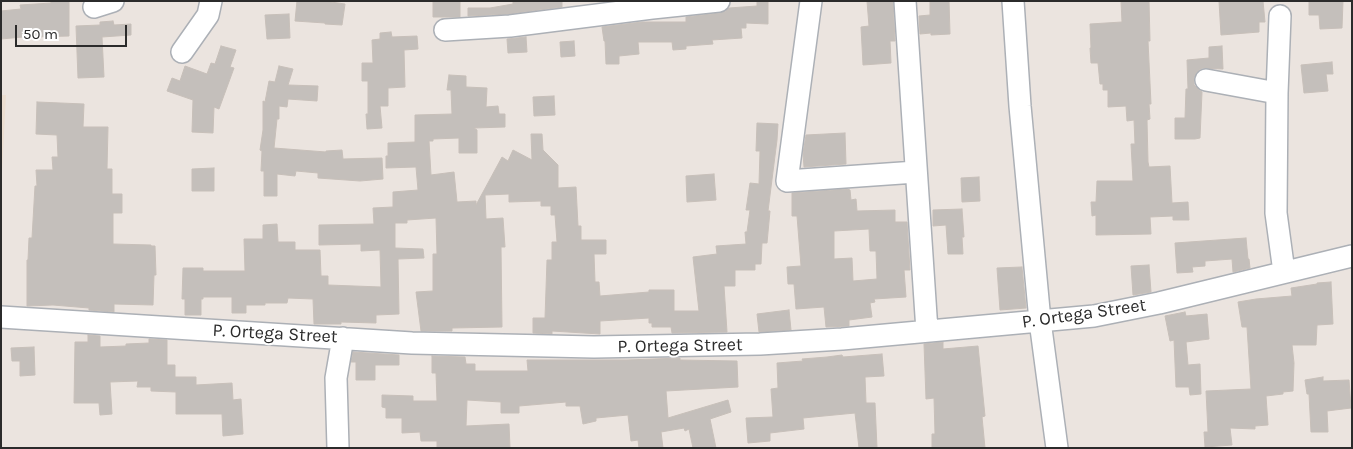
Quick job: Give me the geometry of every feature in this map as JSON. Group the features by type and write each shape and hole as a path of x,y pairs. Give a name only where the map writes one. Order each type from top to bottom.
{"street":[{"path":"182,52 208,15 211,1"},
{"path":"446,30 510,26 719,1"},
{"path":"811,1 787,181 916,172"},
{"path":"904,1 927,331"},
{"path":"1013,1 1020,106 1040,321 1057,448"},
{"path":"1280,16 1276,213 1284,272"},
{"path":"1206,80 1277,93"},
{"name":"P. Ortega Street","path":"1,317 412,342 594,347 760,344 1094,316 1128,310 1352,256"},
{"path":"338,448 336,378 343,338"}],"shaded area":[{"path":"1,95 6,95 1,192"}],"building":[{"path":"51,1 69,1 69,36 34,36 1,39 1,11 21,9 20,5 51,3"},
{"path":"297,1 324,1 345,4 342,25 295,21"},
{"path":"433,1 460,1 460,17 433,17"},
{"path":"562,1 562,7 509,14 468,16 468,8 490,8 513,4 513,2"},
{"path":"757,1 768,2 768,24 746,23 746,28 741,28 742,38 712,40 713,44 686,46 686,49 673,50 672,42 638,42 639,54 619,56 619,64 606,64 602,27 642,22 686,22 686,17 720,13 729,8 757,6"},
{"path":"867,1 893,1 895,41 890,41 891,63 863,65 861,27 869,26"},
{"path":"930,1 949,1 950,34 920,34 919,16 930,15"},
{"path":"1121,1 1149,1 1150,41 1148,41 1151,104 1149,104 1150,119 1147,120 1148,162 1149,167 1170,166 1172,203 1188,202 1189,220 1173,220 1173,216 1150,217 1151,234 1096,235 1096,215 1092,216 1091,202 1096,202 1097,181 1133,181 1131,144 1135,144 1134,120 1127,121 1126,106 1108,107 1108,90 1103,90 1103,84 1100,84 1098,63 1091,63 1090,48 1090,24 1122,22"},
{"path":"1219,1 1263,1 1265,22 1259,22 1259,32 1221,35"},
{"path":"1309,1 1343,1 1342,28 1320,29 1319,15 1309,15"},
{"path":"289,14 290,38 267,39 265,15"},
{"path":"113,21 114,25 131,24 131,35 102,37 104,77 78,78 76,26 100,25 100,22"},
{"path":"391,32 392,37 417,36 418,49 404,50 405,87 388,88 388,106 380,106 382,128 367,129 368,81 362,81 362,63 373,63 372,40 380,39 380,33"},
{"path":"526,37 527,52 508,53 507,39"},
{"path":"574,41 575,56 561,57 560,42"},
{"path":"221,46 236,50 230,67 234,68 219,109 214,107 213,133 192,132 193,100 167,91 172,78 180,81 185,66 207,74 211,63 215,64"},
{"path":"1222,46 1223,69 1202,68 1194,77 1194,85 1202,92 1200,138 1175,139 1175,118 1185,118 1186,89 1188,89 1187,60 1209,58 1209,47"},
{"path":"1332,62 1333,74 1326,74 1328,91 1304,93 1301,65"},
{"path":"279,66 293,69 288,85 318,86 317,101 288,99 287,107 279,106 279,119 277,119 274,148 326,152 342,150 343,159 382,158 383,179 360,181 318,178 318,173 296,171 295,176 277,174 277,196 264,196 264,171 261,171 262,151 260,150 263,130 263,101 265,102 269,81 275,82"},
{"path":"449,75 466,76 466,87 487,88 486,107 498,106 499,114 505,114 505,127 474,128 477,130 477,153 459,153 459,138 433,139 433,141 429,141 431,175 454,172 457,202 476,201 476,205 502,157 508,161 513,150 532,160 531,134 542,134 543,150 558,165 558,188 576,187 578,226 581,226 581,240 606,240 606,254 594,254 595,282 599,282 600,296 649,292 649,290 674,290 674,311 699,311 693,257 717,254 716,246 746,244 745,232 747,232 750,210 746,210 750,183 759,184 760,151 756,151 757,123 778,124 768,211 770,211 767,243 762,243 761,264 755,264 755,270 735,270 735,286 724,286 727,332 672,333 671,327 652,327 652,323 649,323 649,318 600,321 600,334 552,331 552,334 533,333 533,318 545,318 547,260 552,260 552,242 557,242 555,215 551,215 551,206 541,206 541,201 509,202 509,194 485,195 486,219 503,218 505,247 501,247 502,327 452,328 452,331 421,331 416,292 433,291 433,254 437,254 436,218 407,220 407,223 395,223 395,248 423,249 424,258 398,259 399,314 376,315 376,323 341,322 341,324 314,324 313,299 288,298 287,303 246,305 246,313 232,313 232,297 203,297 201,299 201,315 185,315 185,299 182,299 183,268 203,268 203,271 245,271 244,239 263,239 263,225 277,224 278,242 295,242 295,250 320,250 321,276 328,276 328,285 381,287 380,250 361,251 361,244 319,245 319,225 374,224 373,208 393,207 393,192 418,190 416,167 386,168 388,143 415,142 415,115 452,114 451,90 447,90"},
{"path":"554,96 555,115 534,116 533,97"},
{"path":"37,102 84,104 83,127 108,127 107,169 112,169 112,194 122,194 122,213 113,213 113,244 155,246 156,275 154,275 153,305 114,304 114,312 53,305 27,306 27,260 29,238 32,238 35,186 37,186 36,170 53,170 52,157 58,157 57,135 36,134"},
{"path":"845,133 846,164 804,167 803,154 806,135"},
{"path":"214,168 214,191 192,191 192,169"},
{"path":"714,174 716,200 687,202 686,176"},
{"path":"979,177 980,201 962,202 961,178"},
{"path":"847,189 850,190 851,200 856,199 857,211 895,210 895,222 907,222 910,270 904,270 906,297 874,299 875,302 870,303 872,317 849,320 849,326 826,327 824,307 796,309 794,284 788,284 787,267 801,266 797,216 792,216 792,193","holes":["869,229 870,251 876,251 877,279 853,281 852,258 834,259 834,231"]},
{"path":"962,209 963,254 948,254 946,225 933,226 933,210"},
{"path":"1246,238 1250,268 1233,272 1232,259 1205,261 1205,266 1192,267 1193,272 1177,273 1175,243"},
{"path":"1149,265 1151,292 1133,295 1131,266"},
{"path":"1022,267 1026,308 1000,310 997,268"},
{"path":"1331,282 1333,324 1317,325 1316,345 1292,345 1294,363 1293,391 1266,396 1268,425 1255,426 1255,429 1230,428 1232,445 1205,447 1204,432 1208,432 1206,391 1251,389 1247,327 1242,327 1238,302 1292,296 1291,288"},
{"path":"789,310 791,330 759,332 757,314"},
{"path":"1185,312 1186,316 1207,314 1209,339 1186,342 1188,365 1200,364 1201,394 1190,395 1189,387 1176,387 1174,340 1170,341 1165,316"},
{"path":"88,335 100,336 100,347 149,343 149,339 167,340 167,365 175,365 175,377 196,377 196,385 232,383 233,400 241,399 243,434 223,436 222,414 176,414 176,392 151,391 151,387 137,387 138,381 110,382 112,414 100,415 99,403 74,403 75,342 88,342"},
{"path":"943,342 943,349 978,346 985,416 982,417 985,448 932,448 932,434 935,434 934,398 926,399 924,344"},
{"path":"34,347 35,375 20,376 20,361 12,361 11,348"},
{"path":"353,352 399,355 399,365 375,365 375,380 356,380 356,362 351,362"},
{"path":"882,354 884,376 865,377 866,403 875,403 877,448 859,448 855,413 803,418 804,429 770,433 770,441 748,443 746,418 773,417 771,389 778,388 777,363 842,355 843,357"},
{"path":"432,356 465,357 466,364 475,364 475,371 528,371 527,360 680,358 680,360 737,361 738,387 666,391 668,418 728,400 731,412 710,419 716,448 693,448 689,429 685,431 684,428 661,432 663,448 639,448 638,440 631,441 628,415 596,418 596,421 583,424 580,406 566,406 566,402 519,406 519,413 501,413 501,402 467,400 466,426 509,424 510,448 437,448 437,441 421,441 420,432 402,433 402,418 386,418 386,408 382,407 382,395 413,396 413,401 437,401 436,373 432,373"},
{"path":"1323,377 1323,381 1349,380 1351,408 1327,411 1328,432 1311,432 1309,394 1307,394 1305,380"}]}
